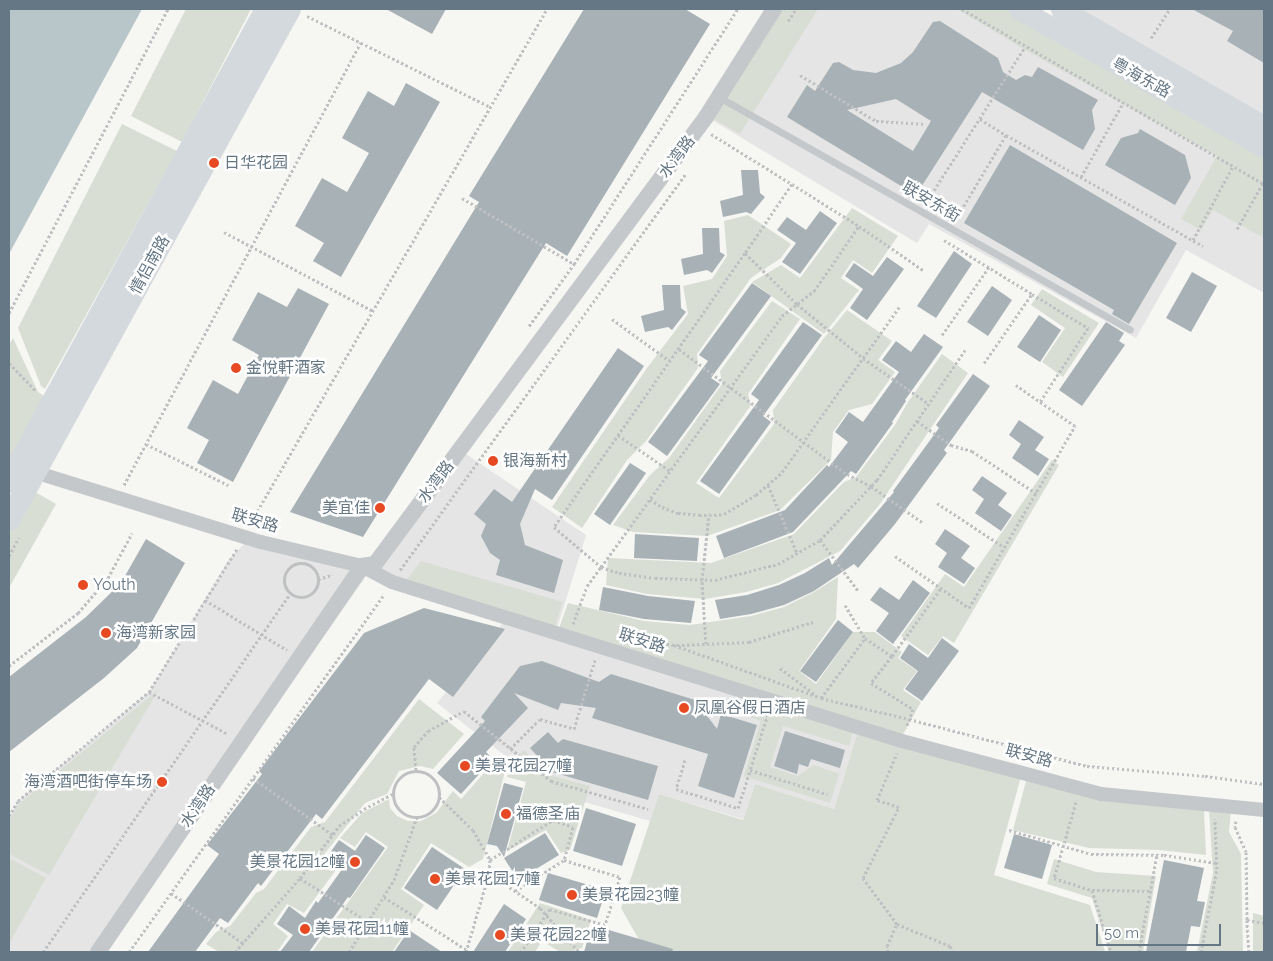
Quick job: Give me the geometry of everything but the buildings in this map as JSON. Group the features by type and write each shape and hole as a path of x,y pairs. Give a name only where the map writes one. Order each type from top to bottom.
{"highway":[{"name":"情侣南路","path":"9,520 21,474 266,9"},
{"name":"情侣南路","path":"21,474 296,11"}],"main road":[{"name":"粤海东路","path":"1019,9 1264,148"},
{"name":"粤海东路","path":"1061,9 1264,126"}],"street":[{"name":"水湾路","path":"98,952 368,565 699,127 774,9"},
{"name":"联安路","path":"21,474 368,565 396,577 599,646 902,741 1101,794 1264,810"}],"lane":[{"name":"联安东街","path":"719,97 1130,330"}],"path":[{"path":"9,313 168,9"},
{"path":"9,816 18,801 149,692 229,559 247,533 547,9"},
{"path":"528,328 574,264 738,9"},
{"path":"786,24 796,9"},
{"path":"962,9 1025,47 1264,182 1238,229"},
{"path":"1152,38 1170,9"},
{"path":"296,11 490,107"},
{"path":"123,486 361,42"},
{"path":"920,212 1025,47"},
{"path":"800,75 876,122 925,124"},
{"path":"1081,177 1123,103"},
{"path":"708,144 734,106"},
{"path":"980,119 1203,246"},
{"path":"699,127 859,226 923,270"},
{"path":"950,229 1006,135"},
{"path":"1193,240 1233,166"},
{"path":"129,952 690,168"},
{"path":"792,184 554,527 601,567 619,573 655,578 715,580 778,564 820,540 871,486 965,350"},
{"path":"462,198 574,264"},
{"path":"573,624 587,586 782,316 814,291 859,226"},
{"path":"224,232 373,311"},
{"path":"944,240 1088,328 1040,402"},
{"path":"745,254 797,304 863,358 929,404"},
{"path":"942,335 989,267"},
{"path":"984,363 1032,294"},
{"path":"650,499 662,507 678,512 709,515 724,514 756,495 782,472 900,306"},
{"path":"612,319 670,361"},
{"path":"679,348 847,474 871,486 923,523"},
{"path":"895,556 969,608 1075,426 1016,385"},
{"path":"917,421 951,445 972,451 1036,493"},
{"path":"618,435 670,471"},
{"path":"146,444 228,485"},
{"path":"114,483 132,489"},
{"path":"768,484 797,553"},
{"path":"937,503 1004,547"},
{"path":"706,644 702,580 709,515"},
{"path":"9,666 78,613 108,578 132,532"},
{"path":"820,540 859,592"},
{"path":"294,565 310,565 318,579 315,589 307,596 296,596 291,593 285,584 286,573 294,565"},
{"path":"368,565 396,577 409,574"},
{"path":"941,588 871,683 913,710 902,741 876,800 899,807 863,878 898,924 950,946 953,952"},
{"path":"43,952 291,593"},
{"path":"205,600 289,651 284,659"},
{"path":"845,604 866,638 892,656"},
{"path":"564,621 581,626"},
{"path":"622,637 674,645 749,642 814,622"},
{"path":"821,698 866,638"},
{"path":"674,645 821,698 910,719 1087,766 1205,776 1264,784"},
{"path":"510,749 540,719 574,729 599,646"},
{"path":"780,668 821,698"},
{"path":"149,692 231,736"},
{"path":"684,760 676,789 738,808 772,700"},
{"path":"416,770 414,747 428,731 464,711 550,781 648,809"},
{"path":"384,897 466,951 489,874 490,860 473,830 439,797 436,782 430,776 416,770 402,775 396,780 392,794 394,802 403,813 417,817 431,811 439,797"},
{"path":"750,770 827,794"},
{"path":"253,778 333,835"},
{"path":"1080,788 1054,878 1092,890 1150,891"},
{"path":"235,952 300,878 340,826 364,809 392,794"},
{"path":"1201,952 1217,863 1214,805"},
{"path":"1237,807 1235,827 1246,852 1249,952"},
{"path":"349,952 394,880 417,817"},
{"path":"490,860 553,820 573,827 564,860 515,891"},
{"path":"1009,830 1091,854 1157,855 1217,863"},
{"path":"1139,952 1157,855"},
{"path":"521,952 550,908 605,925 620,877 564,860"},
{"path":"489,874 546,914 579,952"},
{"path":"300,878 368,922"},
{"path":"1092,890 1111,952"},
{"path":"171,893 243,943"},
{"path":"1247,920 1264,923"},
{"path":"888,952 887,946 898,924"}],"shaded area":[{"path":"9,9 142,9 9,254"},
{"path":"186,9 251,9 182,142 131,116"},
{"path":"774,9 1018,9 1264,148 1264,293 1186,250 1136,338 929,224 917,243 707,117"},
{"path":"778,9 818,9 740,134 710,117"},
{"path":"957,9 1011,9 1264,152 1264,238 1213,210 1201,230 1181,219 1217,156 1027,51"},
{"path":"1062,9 1264,9 1264,126"},
{"path":"122,124 177,151 45,389 41,386 18,328"},
{"path":"852,208 898,236 872,273 853,260 841,278 859,290 824,334 752,282 781,265 800,278"},
{"path":"748,215 791,244 781,258 751,278 697,354 698,368 646,441 627,460 582,528 552,507 647,368 688,314 683,286 712,279 727,256 724,221"},
{"path":"1042,289 1099,323 1063,377 1042,362 1065,328 1031,305"},
{"path":"772,301 800,319 748,394 751,405 696,483 719,498 774,424 773,410 824,338 847,310 892,341 878,360 895,372 872,404 849,410 833,432 831,460 780,510 707,536 633,532 613,525 650,475 669,458 722,384 720,371"},
{"path":"13,338 38,392 44,396 9,460 9,345"},
{"path":"942,354 968,373 880,504 840,551 778,583 746,592 705,599 647,594 606,585 608,558 711,563 794,534 844,482 856,477 895,425 908,402"},
{"path":"460,450 586,535 556,632 859,728 834,809 755,784 743,819 659,794 650,821 533,787 535,779 437,703 507,618 367,575"},
{"path":"1052,460 1059,465 954,643 943,636 928,655 901,636 945,574 964,587"},
{"path":"32,490 56,504 9,588 9,530"},
{"name":"海湾酒吧街停车场","path":"245,543 367,575 101,952 9,952 9,817 18,801 149,692 229,559"},
{"path":"421,561 563,602 555,626 405,582"},
{"path":"838,577 836,619 799,671 816,684 853,632 875,632 902,652 898,658 917,671 903,690 921,702 901,738 558,631 568,603 644,621 690,625 751,616 784,607"},
{"path":"159,689 49,875 9,854 9,821 19,804"},
{"path":"419,699 464,734 433,769 420,766 399,771 387,794 365,803 322,857 336,870 304,913 287,904 273,924 288,936 277,952 219,952 206,944 216,932 230,926 256,893 264,889 311,827 325,822"},
{"path":"755,700 853,731 849,746 783,726 770,767 798,776 813,765 839,774 830,803 744,776 761,721 749,717"},
{"path":"859,728 1022,773 994,875 1090,905 1105,952 646,952 621,908 659,794 743,820 755,784 834,809"},
{"path":"524,750 545,774 590,786 570,850 561,853 546,830 507,851 526,782 507,777 511,764"},
{"path":"500,755 507,763 483,859 469,867 431,843 401,889 424,905 392,952 312,952 388,847 366,832 355,847 340,838 362,813 389,799 390,808 397,816 408,821 421,821 436,813 453,791 461,799"},
{"path":"1026,781 1204,810 1206,855 1159,850 1089,848 1013,830"},
{"path":"1209,809 1231,811 1229,832 1241,854 1243,952 1197,952 1213,873"},
{"path":"9,858 46,878 9,944"},
{"path":"1054,859 1096,872 1156,876 1143,952 1109,952 1092,898 1047,884"},
{"path":"540,903 591,920 582,948 570,952 560,952 542,941 535,952 508,952"},
{"path":"1253,913 1264,916 1264,952 1253,952"}],"place":[{"name":"日华花园","path":"214,163"},
{"name":"金悅軒酒家","path":"236,368"},
{"name":"银海新村","path":"493,461"},
{"name":"美宜佳","path":"380,508"},
{"name":"Youth","path":"83,585"},
{"name":"海湾新家园","path":"106,633"},
{"name":"凤凰谷假日酒店","path":"684,708"},
{"name":"美景花园27幢","path":"465,766"},
{"name":"海湾酒吧街停车场","path":"162,782"},
{"name":"福德圣庙","path":"506,814"},
{"name":"美景花园12幢","path":"355,862"},
{"name":"美景花园17幢","path":"435,879"},
{"name":"美景花园23幢","path":"572,895"},
{"name":"美景花园11幢","path":"305,929"},
{"name":"美景花园22幢","path":"500,935"}]}
